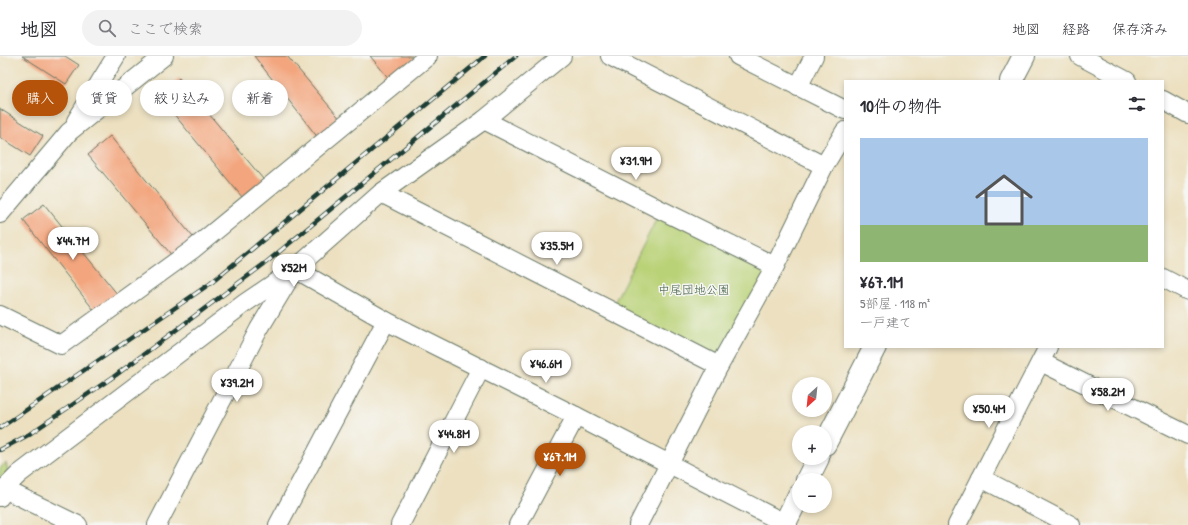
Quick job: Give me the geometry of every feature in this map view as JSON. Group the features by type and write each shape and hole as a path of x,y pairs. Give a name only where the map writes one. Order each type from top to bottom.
{"street":[{"path":"0,214 69,132 116,56"},
{"path":"69,132 164,56"},
{"path":"0,315 61,345 192,250 428,56"},
{"path":"78,525 2,493 19,474 245,303 295,269 381,193 484,120 562,56"},
{"path":"610,56 824,166"},
{"path":"738,56 844,110"},
{"path":"798,87 814,56"},
{"path":"1012,80 1024,56"},
{"path":"1080,56 1125,80"},
{"path":"1164,101 1188,114"},
{"path":"484,120 775,266"},
{"path":"638,525 719,366 775,266 824,166 844,133"},
{"path":"381,193 719,366"},
{"path":"295,269 386,321 576,416 785,524 792,510"},
{"path":"156,525 259,329 295,269"},
{"path":"1164,279 1188,291"},
{"path":"245,303 256,313 259,329"},
{"path":"278,525 386,321"},
{"path":"832,430 874,348"},
{"path":"956,525 1045,354 1188,435"},
{"path":"400,525 481,368"},
{"path":"518,525 576,416"},
{"path":"981,478 1072,525"}],"green space":[{"name":"中尾団地公園","path":"661,210 775,266 719,366 610,311"},
{"path":"6,463 8,472 0,488 0,468"}],"building":[{"path":"22,56 65,56 79,65 68,81 60,80"},
{"path":"254,56 287,56 341,120 319,139 288,99 288,80 273,80"},
{"path":"370,56 412,56 414,59 391,81"},
{"path":"0,109 43,136 30,156 0,137"},
{"path":"175,116 211,116 268,185 247,203"},
{"path":"110,136 197,242 174,258 88,155"},
{"path":"44,204 122,300 101,319 23,220"}],"railway":[{"path":"0,428 211,283 485,56"},
{"path":"0,450 28,435 116,375 268,261 516,56"}]}
